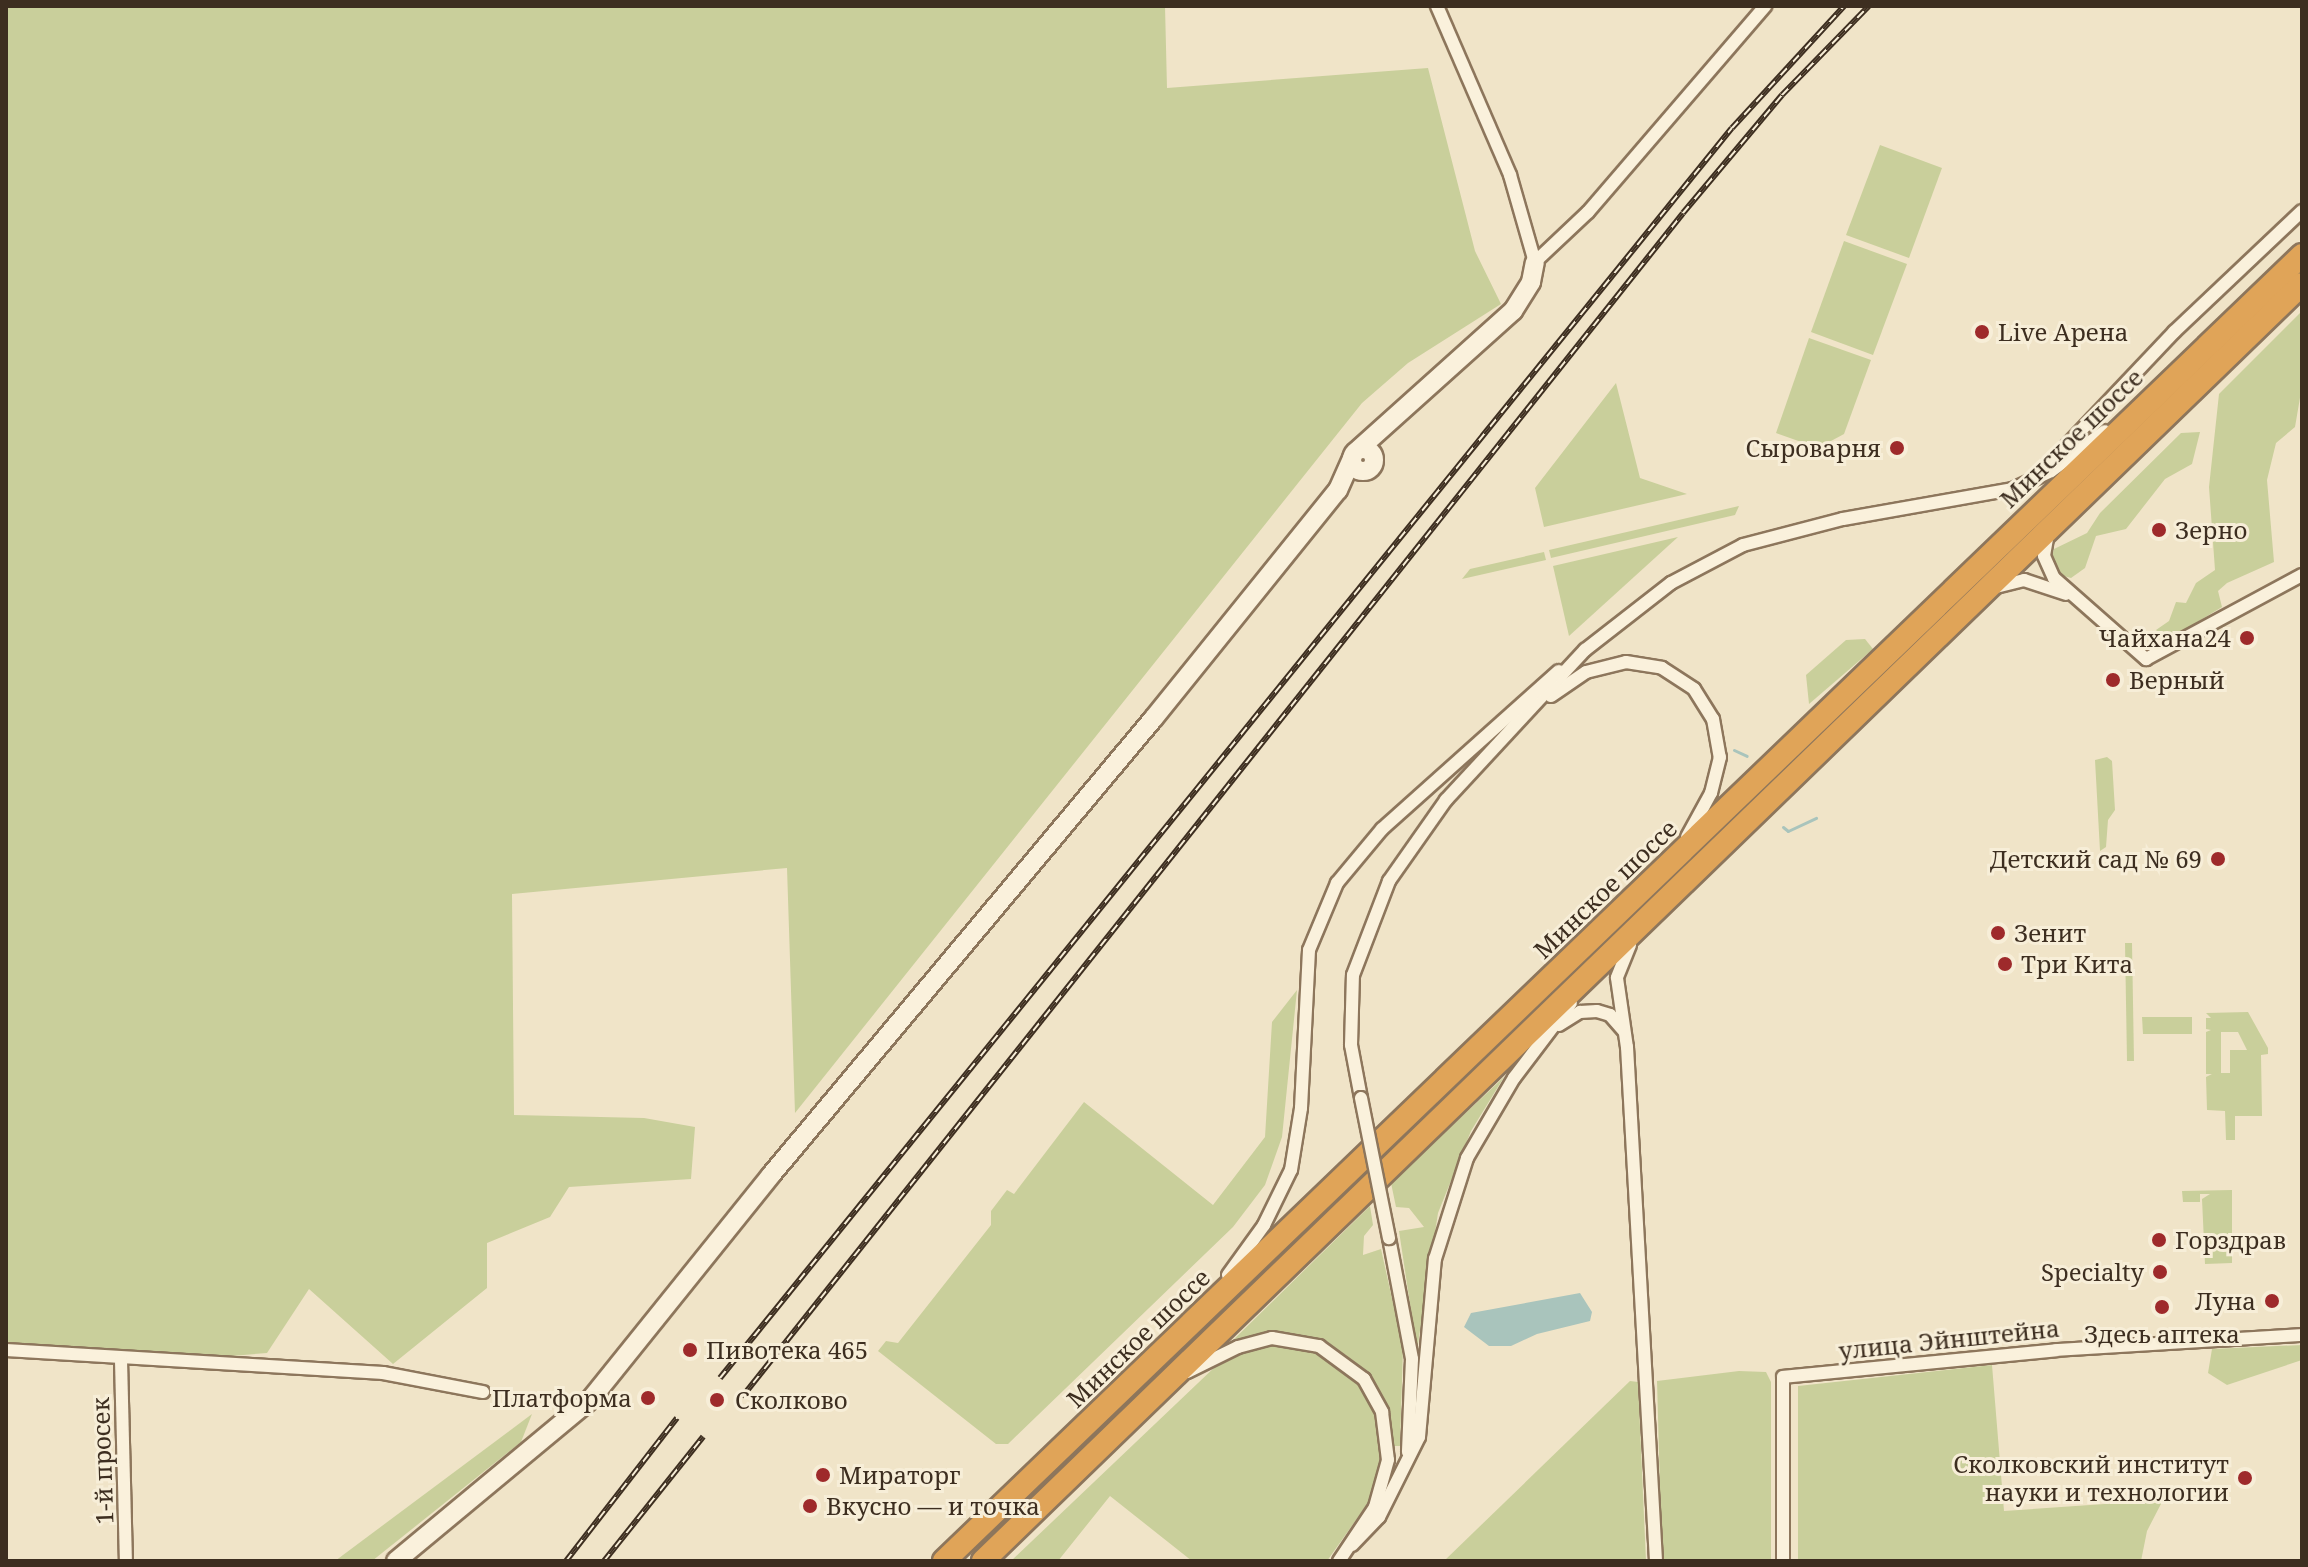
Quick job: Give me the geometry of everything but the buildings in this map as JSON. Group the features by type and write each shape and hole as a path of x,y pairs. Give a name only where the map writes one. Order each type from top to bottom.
{"highway":[{"name":"Минское шоссе","path":"944,1561 2158,390 2302,255"},
{"name":"Минское шоссе","path":"983,1561 2302,284"}],"street":[{"path":"396,1561 565,1425 971,942 1338,490 1355,454 1391,425 1429,383 1513,311 1531,282 1535,262 1510,175 1437,6"},
{"path":"1535,262 1588,212 1765,6"},
{"path":"1985,495 2051,462 2136,378 2174,332 2302,211"},
{"path":"1184,1331 1264,1225 1291,1170 1301,1108 1309,950 1337,883 1382,829 1585,650 1671,583 1743,545 1830,521 1985,495 2051,471 2158,390"},
{"path":"1338,490 1371,466 1391,425"},
{"path":"1355,454 1356,468 1371,466"},
{"path":"2049,530 2044,556 2069,595 2146,659 2302,575"},
{"path":"1987,589 2024,580 2069,595"},
{"path":"1407,1463 1412,1359 1351,1045 1353,975 1378,905 1409,847 1436,812 1585,650"},
{"path":"1535,707 1586,672 1626,662 1662,668 1694,689 1713,719 1720,757 1705,807 1674,859"},
{"path":"1645,920 1619,962 1656,1561"},
{"path":"1339,1561 1379,1517 1407,1463 1422,1421 1435,1259 1447,1213 1485,1123 1592,970"},
{"path":"1551,1032 1580,1012 1597,1011 1610,1015 1624,1031"},
{"name":"улица Эйнштейна","path":"1783,1561 1783,1377 2056,1350 2302,1335"},
{"path":"1164,1386 1238,1347 1272,1338 1319,1346 1351,1366 1374,1395 1388,1441 1381,1492 1352,1545"},
{"path":"6,1350 121,1360 383,1373 483,1392"},
{"name":"1-й просек","path":"121,1360 126,1561"}],"green space":[{"path":"6,6 1165,6 1167,88 1428,68 1475,251 1501,304 1408,363 1362,403 795,1113 787,868 512,894 514,1115 644,1118 695,1127 691,1179 569,1187 550,1217 487,1243 487,1288 393,1364 309,1289 267,1353 206,1358 6,1342"},
{"path":"1880,145 1942,168 1909,258 1846,235"},
{"path":"1844,241 1907,264 1873,355 1811,332"},
{"path":"2302,311 2302,386 2295,427 2276,443 2267,480 2274,562 2227,583 2218,591 2222,607 2166,641 2156,630 2169,621 2176,602 2186,603 2196,583 2215,570 2209,487 2219,394"},
{"path":"1809,338 1871,360 1844,434 1818,448 1776,433"},
{"path":"1616,383 1640,478 1687,494 1544,527 1535,488"},
{"path":"2200,432 2192,464 2165,479 2126,529 2096,536 2085,568 2071,578 2060,575 2051,560 2054,549 2087,533 2100,513 2181,433"},
{"path":"1739,506 1735,515 1551,558 1549,550"},
{"path":"1678,537 1569,636 1553,566"},
{"path":"1544,552 1546,560 1462,579 1470,569"},
{"path":"1865,639 1873,649 1809,704 1806,675 1846,640"},
{"path":"2107,757 2112,761 2115,810 2108,820 2106,847 2100,851 2095,760"},
{"path":"2125,943 2132,943 2134,1061 2127,1061"},
{"path":"1297,990 1282,1137 1265,1185 1233,1227 1008,1444 996,1444 878,1351 886,1341 898,1343 991,1225 991,1211 1007,1190 1014,1194 1084,1102 1213,1205 1265,1137 1272,1022"},
{"path":"2248,1012 2268,1048 2268,1054 2261,1055 2262,1116 2235,1116 2235,1140 2226,1140 2225,1111 2207,1110 2206,1077 2212,1074 2206,1074 2206,1032 2211,1030 2206,1029 2206,1018 2211,1018 2206,1013","holes":["2221,1032 2238,1032 2247,1050 2230,1050 2230,1073 2221,1073"]},
{"path":"2142,1017 2192,1017 2192,1034 2143,1034"},
{"path":"1504,1077 1471,1131 1438,1213 1417,1350 1399,1231 1424,1227 1409,1208 1396,1207 1391,1183"},
{"path":"2232,1190 2232,1263 2205,1264 2202,1199 2210,1194 2200,1194 2200,1202 2183,1202 2182,1191"},
{"path":"1370,1206 1373,1225 1364,1236 1363,1255 1381,1249 1403,1348 1400,1446 1393,1446 1389,1416 1376,1390 1346,1355 1316,1340 1290,1334 1267,1334 1227,1346"},
{"path":"1280,1344 1324,1354 1360,1383 1380,1425 1382,1470 1375,1493 1327,1561 1192,1561 1110,1496 1058,1561 1011,1561 1218,1364 1254,1347"},
{"path":"2302,1345 2302,1360 2227,1385 2208,1373 2212,1349"},
{"path":"1992,1365 2004,1511 2163,1500 2147,1531 2141,1561 1798,1561 1798,1386"},
{"path":"1739,1371 1766,1372 1771,1382 1771,1561 1662,1561 1657,1381"},
{"path":"1630,1381 1638,1382 1646,1561 1444,1561"},
{"path":"532,1414 521,1442 372,1561 335,1561"}],"water":[{"path":"1580,1293 1592,1312 1590,1321 1537,1334 1511,1346 1489,1346 1464,1327 1471,1313"}],"waterway":[{"path":"1734,750 1747,756"},
{"path":"1783,827 1788,831 1816,818"}],"railway":[{"path":"720,1378 1732,128 1844,6"},
{"path":"742,1397 1683,213 1782,95 1869,6"},
{"path":"566,1561 677,1418"},
{"path":"604,1561 703,1437"}],"place":[{"name":"Live Арена","path":"1982,332"},
{"name":"Сыроварня","path":"1897,448"},
{"name":"Зерно","path":"2159,530"},
{"name":"Чайхана24","path":"2247,638"},
{"name":"Верный","path":"2113,680"},
{"name":"Детский сад № 69","path":"2218,859"},
{"name":"Зенит","path":"1998,933"},
{"name":"Три Кита","path":"2005,964"},
{"name":"Горздрав","path":"2159,1240"},
{"name":"Specialty","path":"2160,1272"},
{"name":"Луна","path":"2272,1301"},
{"name":"Здесь аптека","path":"2162,1307"},
{"name":"Пивотека 465","path":"690,1350"},
{"name":"Платформа","path":"648,1398"},
{"name":"Сколково","path":"717,1400"},
{"name":"Мираторг","path":"823,1475"},
{"name":"Сколковский институт науки и технологии","path":"2245,1478"},
{"name":"Вкусно — и точка","path":"810,1506"}]}
